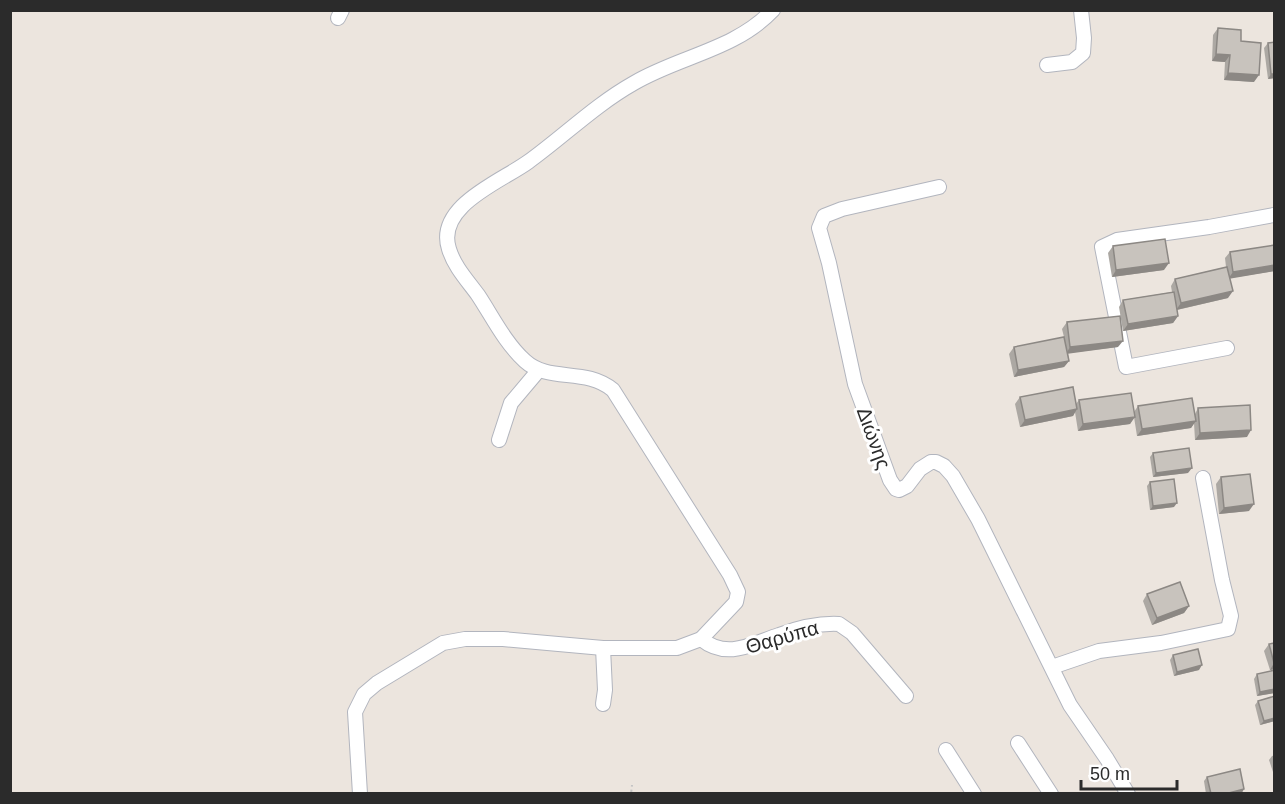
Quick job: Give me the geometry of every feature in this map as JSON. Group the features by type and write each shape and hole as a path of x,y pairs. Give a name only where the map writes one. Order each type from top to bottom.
{"street":[{"path":"360,794 355,712 364,694 377,683 443,643 465,639 502,639 603,648 676,648 701,639 726,614 738,598 736,586 716,551 613,390 600,381 538,371 519,356 455,263 447,243 453,218 459,208 473,196 529,162 582,118 628,87 670,66 738,38 757,26 773,10"},
{"path":"1047,64 1075,61 1083,53 1081,10"},
{"name":"Διώνης","path":"939,187 842,208 827,213 821,219 819,228 836,292 855,384 890,480 896,489 907,486 920,469 930,462 944,466 953,476 981,526 1076,714 1128,794"},
{"path":"1227,348 1126,367 1102,247 1117,240 1275,215"},
{"path":"499,440 511,403 538,371"},
{"path":"1052,668 1099,651 1161,643 1228,629 1232,621 1203,478"},
{"name":"Θαρύπα","path":"701,639 716,648 735,650 799,629 839,624 852,633 906,696"},
{"path":"603,648 605,690 603,704"},
{"path":"1018,743 1051,794"},
{"path":"946,750 974,794"}],"path":[{"path":"631,794 632,785"}],"building":[{"path":"1218,28 1241,30 1241,41 1261,43 1259,75 1228,73 1230,55 1216,54"},
{"path":"1275,42 1275,74 1271,74 1268,43"},
{"path":"1165,239 1169,263 1116,270 1113,246"},
{"path":"1275,245 1275,265 1233,272 1230,252"},
{"path":"1227,267 1233,291 1181,303 1175,279"},
{"path":"1174,292 1178,316 1128,324 1123,300"},
{"path":"1120,316 1123,341 1070,347 1067,322"},
{"path":"1064,337 1069,361 1018,370 1014,347"},
{"path":"1073,387 1077,409 1025,420 1020,397"},
{"path":"1131,393 1135,417 1083,424 1079,400"},
{"path":"1192,398 1196,421 1142,429 1138,406"},
{"path":"1250,405 1251,430 1200,433 1198,408"},
{"path":"1189,448 1192,468 1156,473 1153,453"},
{"path":"1250,474 1254,504 1224,508 1221,477"},
{"path":"1174,479 1177,503 1153,506 1150,482"},
{"path":"1180,582 1189,606 1157,618 1147,594"},
{"path":"1275,643 1275,663 1274,663 1269,644"},
{"path":"1198,649 1202,665 1177,672 1173,655"},
{"path":"1275,670 1275,689 1260,692 1257,674"},
{"path":"1275,696 1275,718 1264,721 1258,701"},
{"path":"1240,769 1244,789 1225,794 1211,794 1207,777"}]}
